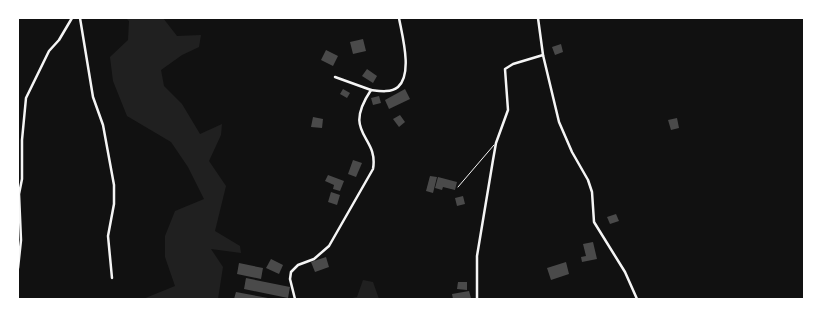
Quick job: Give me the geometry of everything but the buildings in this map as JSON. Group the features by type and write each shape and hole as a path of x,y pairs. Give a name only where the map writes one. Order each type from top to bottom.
{"street":[{"path":"18,268 21,240 19,194 22,179 22,140 26,98 49,51 59,40 72,18"},
{"path":"80,18 93,97 103,125 114,185 114,204 108,236 112,278"},
{"path":"335,77 371,90 391,91 398,88 401,84 406,62 399,18"},
{"path":"538,18 543,55 559,122 572,152 588,180 592,192 594,222 625,272 637,299"},
{"path":"477,299 477,256 496,144 508,110 506,67 543,55"},
{"path":"295,299 290,279 290,272 298,265 314,259 329,246 373,169 373,155 362,133 358,118 362,104 371,90"}],"lane":[{"path":"458,187 496,144"}],"shaded area":[{"path":"126,18 163,18 177,36 201,35 199,47 182,55 161,70 164,86 182,104 200,134 222,124 221,135 209,161 226,186 215,231 240,246 241,253 211,249 223,267 218,299 143,299 175,286 165,257 165,236 175,211 204,199 188,167 171,142 127,116 113,81 110,57 128,40 129,21"},
{"path":"363,280 373,282 379,299 348,299 357,297"}]}
